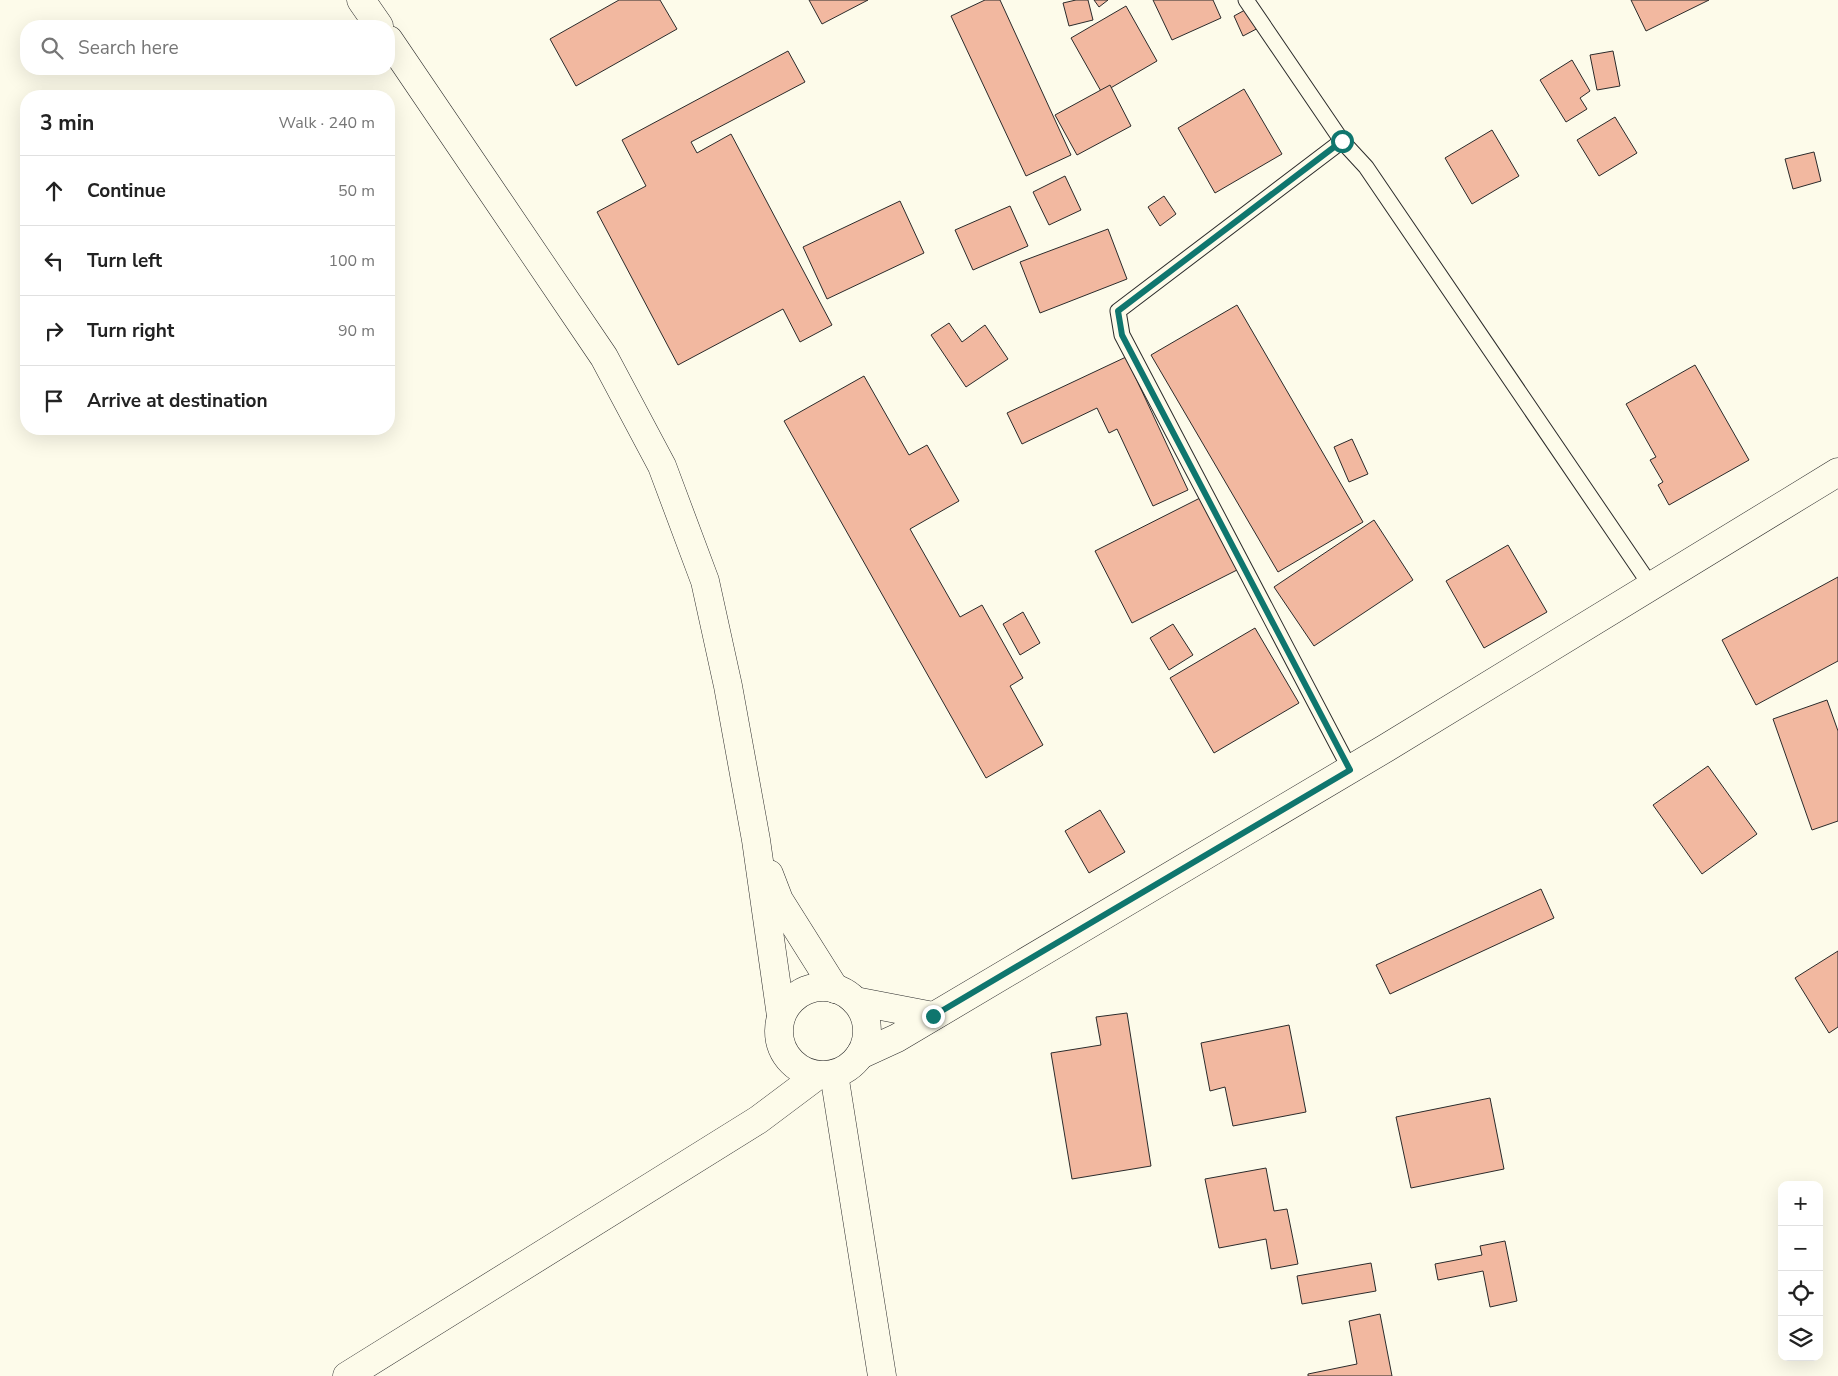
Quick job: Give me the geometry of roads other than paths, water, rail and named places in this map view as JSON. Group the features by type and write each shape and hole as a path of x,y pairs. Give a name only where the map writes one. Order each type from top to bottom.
{"main road":[{"path":"361,0 375,20"},
{"path":"395,49 604,358 662,466 705,581 728,686 756,840 781,1016"},
{"path":"860,1055 897,1038 1350,770 1838,472"},
{"path":"347,1376 758,1120 826,1075 844,1070 853,1064 860,1055 867,1033 866,1021 862,1010 845,995 780,900 756,840"},
{"path":"758,1120 777,1082 781,1046 779,1026 781,1016 787,1004 797,995 809,989 822,987 845,995 933,1016"},
{"path":"781,1046 786,1057 795,1066 806,1072 826,1075"},
{"path":"826,1075 882,1376"}],"lane":[{"path":"1246,0 1342,141 1366,167 1651,586"},
{"path":"1342,141 1118,311 1122,335 1350,770"}]}
